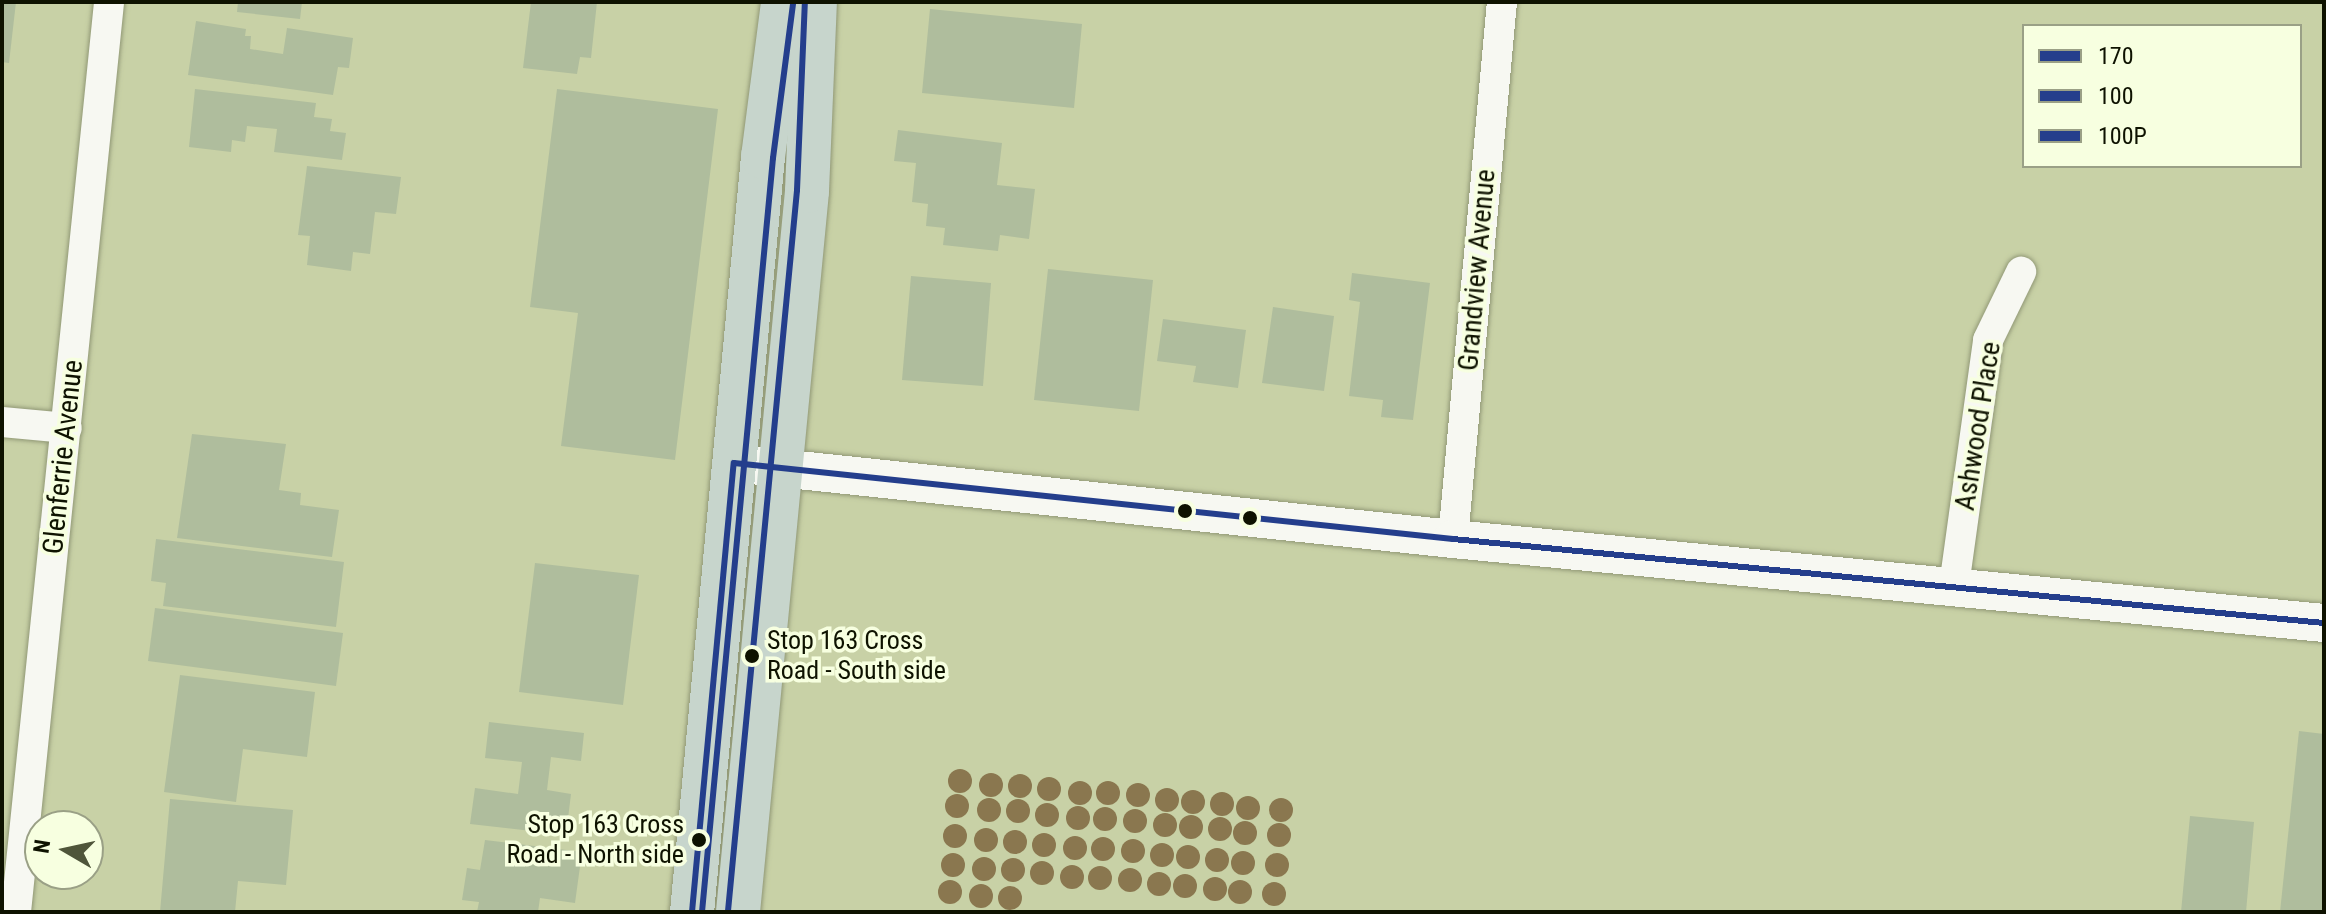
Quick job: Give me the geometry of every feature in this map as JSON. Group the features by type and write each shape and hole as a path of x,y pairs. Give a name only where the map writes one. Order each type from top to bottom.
{"highway":[{"path":"692,912 773,64 783,2"},
{"path":"738,912 807,191 815,2"}],"street":[{"name":"Glenferrie Avenue","path":"16,912 109,2"},
{"name":"Grandview Avenue","path":"1453,539 1502,2"},
{"name":"Ashwood Place","path":"1954,586 1988,340 2021,272"},
{"path":"2,422 67,428"},
{"path":"734,463 1453,539 2324,623"}],"building":[{"path":"2,2 16,2 9,63 2,62"},
{"path":"238,2 302,2 300,19 237,12"},
{"path":"531,2 597,2 591,58 580,57 577,74 523,68"},
{"path":"930,9 1082,24 1074,108 922,93"},
{"path":"196,21 246,29 245,36 251,36 250,49 283,54 287,28 353,38 349,68 338,67 333,95 188,75"},
{"path":"195,89 316,103 314,117 332,119 330,131 346,133 342,160 274,152 277,129 247,126 245,142 232,140 231,152 189,147"},
{"path":"557,89 718,109 675,460 561,446 578,313 530,307"},
{"path":"898,130 1002,143 997,185 1035,189 1029,239 1000,235 998,251 943,245 945,228 926,226 928,204 912,202 916,163 894,161"},
{"path":"307,166 401,177 396,214 375,212 370,254 353,252 351,271 307,265 310,236 298,235"},
{"path":"1048,269 1153,280 1139,411 1034,400"},
{"path":"1352,273 1430,283 1413,420 1381,417 1383,400 1349,396 1360,302 1349,300"},
{"path":"911,276 991,283 983,386 902,380"},
{"path":"1273,307 1334,316 1324,391 1262,383"},
{"path":"1163,319 1246,330 1238,388 1193,382 1196,366 1157,361"},
{"path":"192,434 286,444 279,490 301,493 300,505 339,510 332,557 177,538"},
{"path":"156,539 344,562 336,627 163,606 166,583 151,581"},
{"path":"535,563 639,575 623,705 519,692"},
{"path":"155,608 343,633 336,686 148,661"},
{"path":"180,675 315,692 307,757 243,749 236,802 164,792"},
{"path":"489,722 584,733 581,761 551,757 547,790 571,794 566,835 470,824 475,788 518,794 522,762 485,758"},
{"path":"2299,731 2324,734 2324,912 2280,912"},
{"path":"170,799 293,810 286,885 238,881 235,912 160,912"},
{"path":"2190,816 2254,822 2246,912 2181,912"},
{"path":"485,840 582,852 575,903 540,898 538,912 477,912 479,902 462,900 467,868 480,870"}],"transit line":[{"name":"100P","path":"728,911 797,190 805,2"},
{"name":"100","path":"702,912 773,158 793,3"},
{"name":"170","path":"692,912 734,463 1453,539 2324,623"}],"place":[{"name":"Stop 163 Cross Road - South side","path":"752,656"},
{"name":"Stop 163 Cross Road - North side","path":"699,840"}]}
